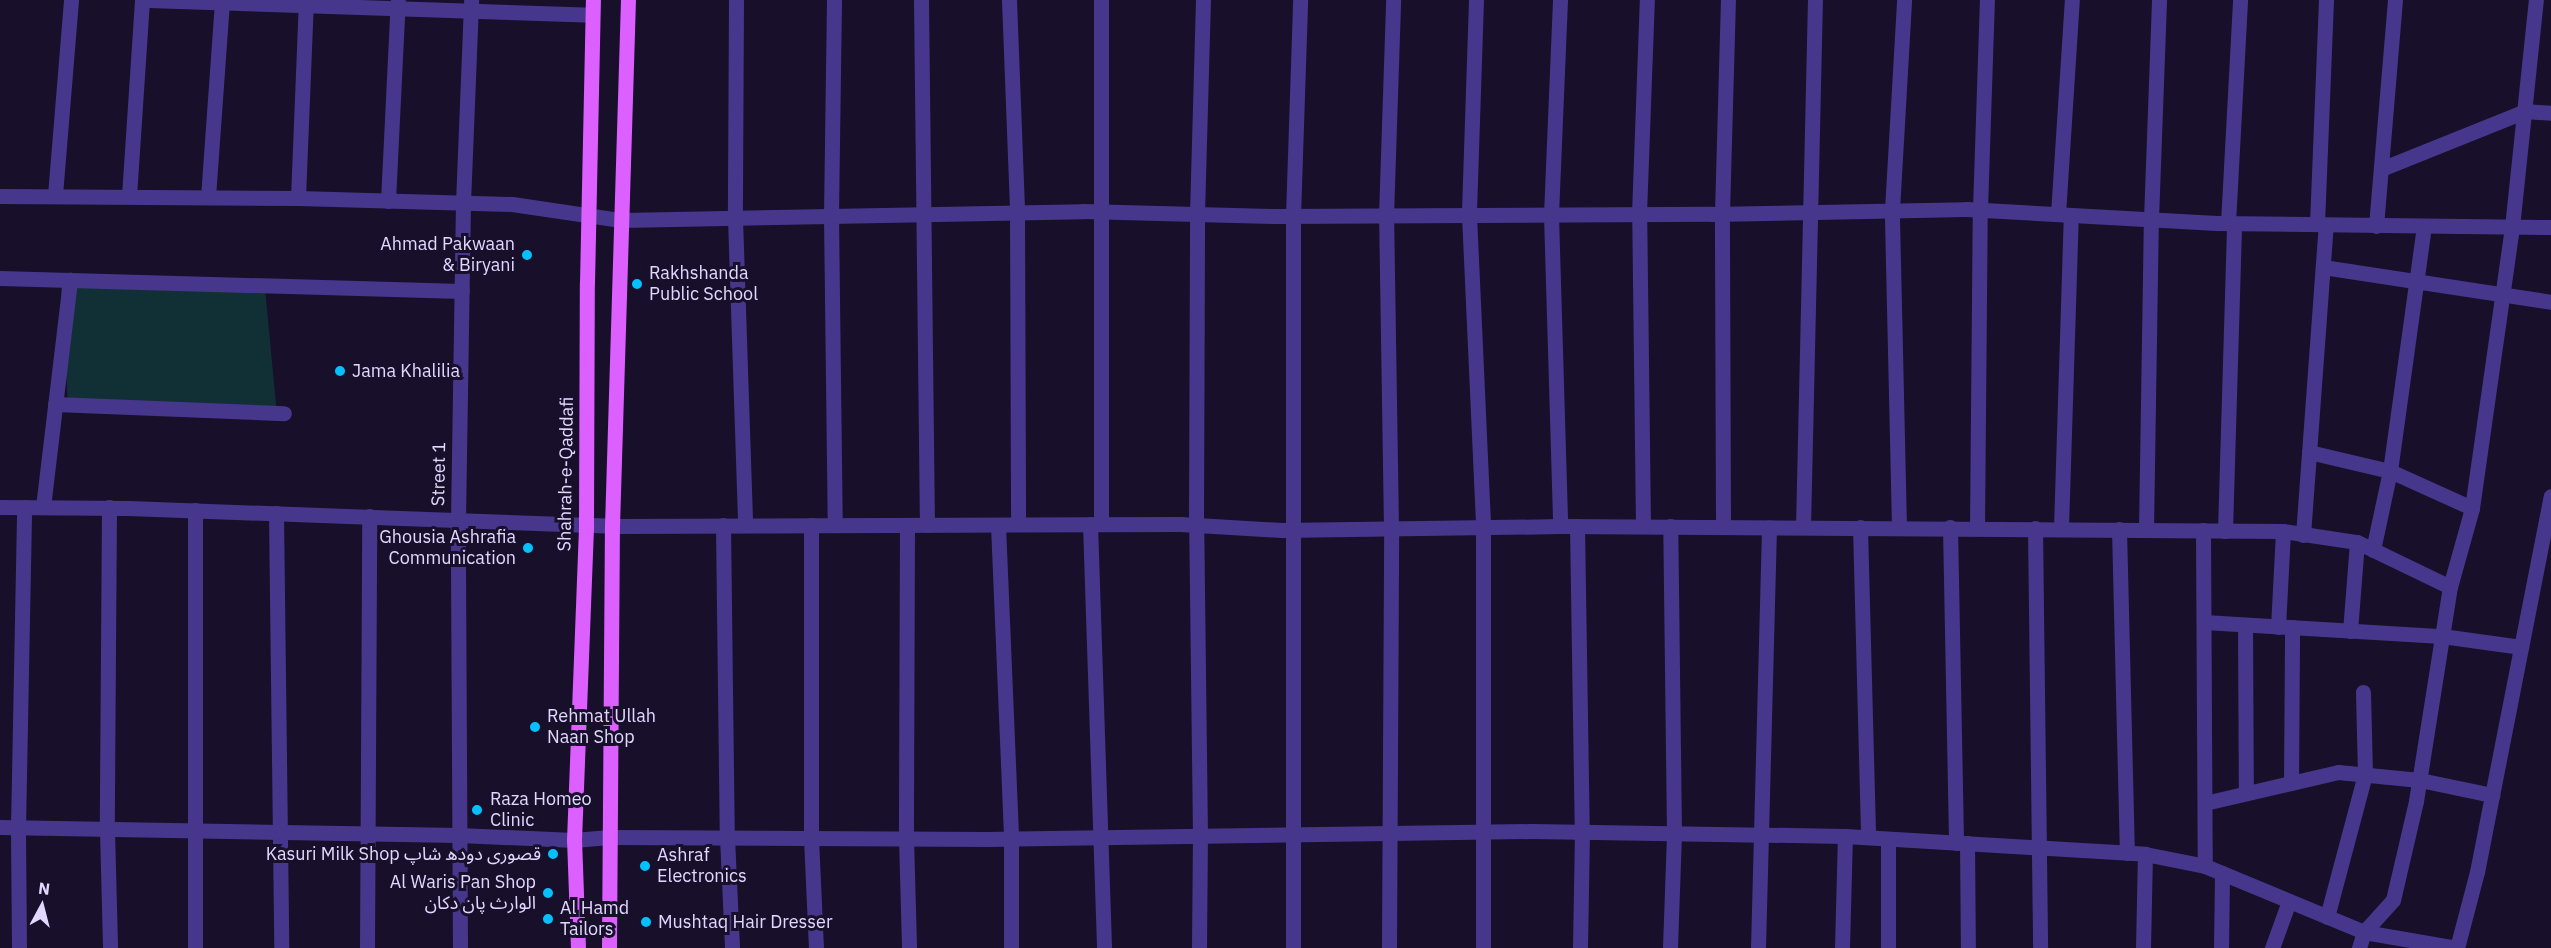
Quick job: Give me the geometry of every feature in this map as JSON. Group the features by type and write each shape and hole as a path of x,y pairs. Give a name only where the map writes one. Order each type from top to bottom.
{"main road":[{"path":"609,948 612,526 628,0"},
{"name":"Shahrah-e-Qaddafi","path":"578,948 574,840 586,524 588,214 593,8"}],"street":[{"path":"56,195 71,0"},
{"path":"129,196 142,0"},
{"path":"148,0 593,8"},
{"path":"736,0 735,218 745,525"},
{"path":"834,0 831,216 835,525"},
{"path":"921,0 927,525"},
{"path":"1009,0 1017,212 1018,524"},
{"path":"1101,0 1095,524 1104,948"},
{"path":"1199,948 1196,525 1197,214 1203,0"},
{"path":"1293,948 1293,216 1300,0"},
{"path":"1389,948 1391,528 1386,216 1392,0"},
{"path":"1476,0 1469,215 1483,527 1485,831 1483,948"},
{"path":"1560,0 1551,214 1560,526"},
{"path":"1643,526 1639,214 1647,0"},
{"path":"1723,526 1722,213 1728,0"},
{"path":"1803,527 1815,0"},
{"path":"1899,527 1892,210 1904,0"},
{"path":"1977,527 1980,210 1987,0"},
{"path":"2061,528 2065,214 2072,0"},
{"path":"2146,530 2151,219 2159,0"},
{"path":"2225,531 2231,223 2240,0"},
{"path":"2303,535 2323,267 2326,0"},
{"path":"2376,226 2396,0"},
{"path":"2359,948 2364,932 2392,900 2420,780 2450,587 2472,508 2512,227 2536,0"},
{"path":"208,197 222,1"},
{"path":"298,198 306,3"},
{"path":"388,201 398,4"},
{"name":"Street 1","path":"460,948 458,520 463,203 471,6"},
{"path":"2380,169 2525,111 2551,113"},
{"path":"0,196 298,198 512,204 621,220 1100,211 1386,216 1980,210 2231,223 2551,227"},
{"path":"2373,550 2390,471 2424,226"},
{"path":"2323,267 2551,302"},
{"path":"0,278 462,291"},
{"path":"43,507 70,280"},
{"path":"55,404 284,412"},
{"path":"2309,452 2390,471 2472,508"},
{"path":"0,827 459,835 574,840 609,837 1011,838 1485,831 1868,837 2127,853 2205,866 2364,932 2457,948 2477,872 2551,495"},
{"path":"0,507 109,507 612,526 1095,524 1196,525 1293,530 1723,526 2283,531 2357,542 2450,587"},
{"path":"19,948 18,828 24,507"},
{"path":"109,507 107,830 110,948"},
{"path":"195,510 195,948"},
{"path":"276,513 281,948"},
{"path":"367,948 369,516"},
{"path":"723,525 727,837 732,948"},
{"path":"811,525 811,838 816,948"},
{"path":"907,525 906,838 909,948"},
{"path":"998,525 1011,838 1011,948"},
{"path":"1577,526 1582,832 1580,948"},
{"path":"1670,526 1674,833 1670,948"},
{"path":"1758,948 1769,527"},
{"path":"1860,527 1868,837"},
{"path":"1950,527 1961,843 1968,948"},
{"path":"2035,528 2040,948"},
{"path":"2119,529 2127,853"},
{"path":"2204,530 2205,866"},
{"path":"2283,531 2291,783"},
{"path":"2349,630 2357,542"},
{"path":"2204,622 2442,636 2521,647"},
{"path":"2245,625 2246,793"},
{"path":"2327,916 2365,774 2363,692"},
{"path":"2205,803 2338,772 2420,780 2492,795"},
{"path":"1842,948 1845,836"},
{"path":"1888,838 1888,948"},
{"path":"2143,948 2145,855"},
{"path":"2221,948 2222,873"},
{"path":"2272,948 2289,901"}],"green space":[{"path":"61,288 265,288 277,415 68,404"}],"place":[{"name":"Ahmad Pakwaan & Biryani","path":"527,255"},
{"name":"Rakhshanda Public School","path":"637,284"},
{"name":"Jama Khalilia","path":"340,371"},
{"name":"Ghousia Ashrafia Communication","path":"528,548"},
{"name":"Rehmat Ullah Naan Shop","path":"535,727"},
{"name":"Raza Homeo Clinic","path":"477,810"},
{"name":"Kasuri Milk Shop قصوری دودھ شاپ","path":"553,854"},
{"name":"Ashraf Electronics","path":"645,866"},
{"name":"Al Waris Pan Shop الوارث پان دکان","path":"548,893"},
{"name":"Al Hamd Tailors","path":"548,919"},
{"name":"Mushtaq Hair Dresser","path":"646,922"}]}
